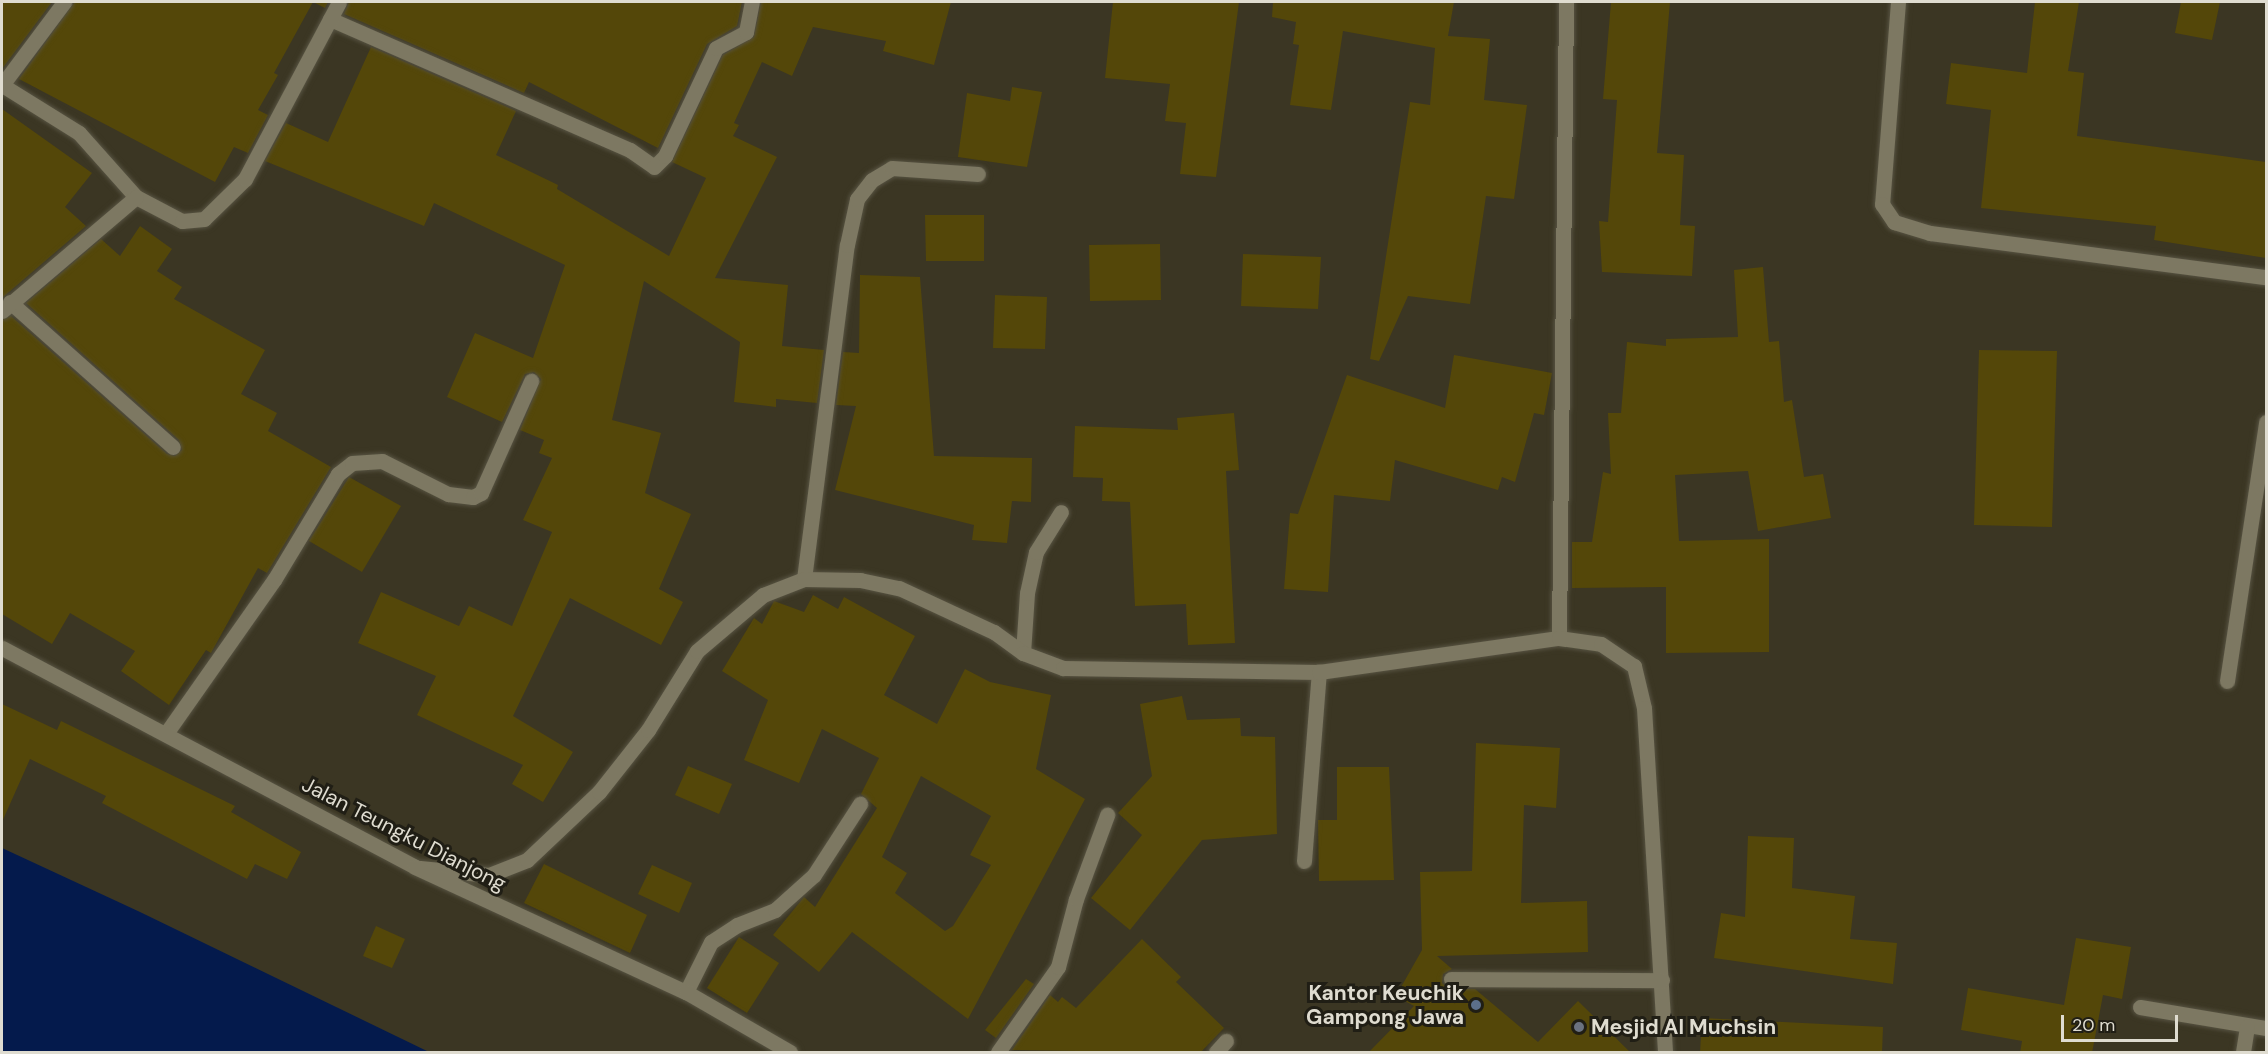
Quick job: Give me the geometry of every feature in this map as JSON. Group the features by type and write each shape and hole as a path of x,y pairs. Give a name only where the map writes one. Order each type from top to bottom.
{"street":[{"path":"64,2 2,85 79,133 136,196 182,221 204,219 220,207 244,179 339,2"},
{"path":"330,19 630,150 654,167 665,156 716,48 746,32 752,2"},
{"path":"1559,638 1566,2"},
{"path":"1898,2 1882,204 1894,222 1930,233 2266,277"},
{"path":"804,579 847,245 857,199 872,180 892,168 978,174"},
{"path":"136,196 6,307 173,447"},
{"path":"167,732 274,580 338,474 352,464 382,461 448,494 473,497 481,493 531,381"},
{"path":"2227,681 2266,422"},
{"path":"1023,653 1027,593 1036,552 1061,512"},
{"path":"415,867 489,875 527,861 599,792 627,757 697,651 763,595 804,579 860,580 899,588 994,632 1023,653 1063,668 1318,672 1559,638 1601,644 1634,666 1644,708 1665,1053"},
{"name":"Jalan Teungku Dianjong","path":"2,648 167,732 415,867 686,992 790,1053"},
{"path":"1304,861 1318,672"},
{"path":"686,992 711,942 737,925 775,910 814,875 860,804"},
{"path":"998,1053 1058,967 1076,899 1107,815"},
{"path":"1451,979 1662,980"},
{"path":"2140,1007 2266,1028"},
{"path":"2243,1053 2247,1026"}],"water":[{"path":"2,848 140,912 429,1052 2,1052"}],"building":[{"path":"2,2 52,2 2,69"},
{"path":"313,2 274,73 278,75 258,110 268,115 248,153 234,147 215,182 19,79 74,3"},
{"path":"313,2 328,2 325,8"},
{"path":"349,2 742,2 737,26 707,44 658,148 529,82 524,93 344,14"},
{"path":"761,2 951,2 934,65 883,51 886,41 813,27 792,76 762,62 734,123 739,125 733,136 777,157 715,278 788,285 782,346 824,350 817,403 776,399 776,407 734,402 740,342 644,281 612,420 661,433 645,493 691,514 659,589 683,602 661,645 570,598 513,716 573,752 543,802 512,784 523,765 417,715 436,676 358,643 381,592 459,626 469,606 512,626 552,532 523,520 552,458 539,453 544,440 520,430 541,379 534,372 525,374 502,422 447,397 475,333 533,358 565,265 434,203 424,226 265,161 286,123 328,142 371,47 516,111 496,155 558,185 557,189 669,256 706,178 672,162 723,55 754,37"},
{"path":"1113,2 1239,2 1216,177 1180,174 1186,123 1165,121 1170,84 1105,78"},
{"path":"1273,2 1454,2 1448,36 1490,39 1484,100 1527,105 1514,199 1486,196 1470,304 1408,296 1379,361 1370,359 1410,102 1430,105 1435,48 1343,31 1331,110 1290,105 1299,45 1293,44 1296,22 1272,17"},
{"path":"1611,2 1670,2 1657,153 1684,155 1680,225 1695,226 1692,276 1602,272 1599,221 1608,222 1617,100 1603,99"},
{"path":"2035,2 2079,2 2068,71 2084,73 2077,136 2266,162 2266,258 2154,240 2156,226 1981,208 1991,110 1946,104 1951,63 2027,73"},
{"path":"2181,2 2220,2 2212,40 2175,33"},
{"path":"1012,87 1042,92 1027,167 958,157 967,93 1010,101"},
{"path":"2,109 92,173 65,207 86,226 2,298"},
{"path":"925,215 984,215 984,261 926,261"},
{"path":"140,226 172,249 157,271 182,287 174,299 265,350 241,394 277,413 268,431 331,467 267,573 258,568 211,653 206,650 169,705 121,671 135,651 70,613 52,644 2,614 2,320 11,316 167,454 175,456 182,450 179,440 26,303 101,239 120,256"},
{"path":"1160,244 1161,300 1090,301 1089,245"},
{"path":"1243,254 1321,257 1318,309 1241,306"},
{"path":"1763,267 1769,342 1779,341 1784,402 1792,400 1804,477 1823,474 1831,518 1758,531 1748,471 1675,475 1679,541 1769,539 1769,652 1666,653 1666,587 1572,588 1572,542 1592,542 1603,472 1611,474 1608,413 1621,413 1627,342 1666,346 1666,339 1738,337 1734,270"},
{"path":"860,275 920,277 934,456 1032,458 1031,502 1012,501 1007,543 972,540 974,525 835,490 856,406 836,405 843,352 859,353"},
{"path":"995,295 1047,297 1045,349 993,348"},
{"path":"1979,350 2057,351 2052,527 1974,525"},
{"path":"1454,355 1552,373 1544,415 1534,413 1515,482 1502,477 1498,490 1395,460 1390,501 1334,495 1328,592 1284,589 1290,513 1298,514 1347,375 1445,408"},
{"path":"1234,413 1239,470 1226,471 1235,643 1188,645 1186,604 1135,606 1130,502 1102,501 1103,478 1073,477 1075,426 1178,430 1177,418"},
{"path":"349,477 401,506 362,572 309,541"},
{"path":"813,595 838,609 844,597 915,636 884,695 937,724 965,669 990,682 1051,695 1036,769 1085,799 968,1019 852,932 819,972 773,935 804,897 815,907 877,808 861,794 879,758 822,729 799,783 744,760 768,700 722,671 754,618 762,624 774,601 804,612","holes":["921,776 991,816 970,855 991,865 953,926 945,931 895,893 907,873 882,857"]},
{"path":"1182,696 1187,720 1240,718 1241,736 1275,737 1277,834 1202,840 1130,930 1091,898 1142,835 1118,813 1152,776 1140,704"},
{"path":"2,704 57,730 61,721 235,806 231,812 301,852 287,879 255,864 247,879 102,803 106,796 30,759 2,822"},
{"path":"1476,743 1560,748 1556,808 1524,805 1521,903 1587,901 1588,952 1437,956 1452,969 1443,974 1442,983 1450,989 1475,989 1538,1042 1578,1001 1631,1053 1368,1053 1414,1006 1396,996 1422,950 1420,872 1472,871"},
{"path":"688,766 732,784 719,814 675,795"},
{"path":"1337,767 1389,767 1394,880 1319,881 1318,820 1337,820"},
{"path":"1748,836 1794,838 1792,888 1855,896 1850,939 1897,943 1893,984 1714,958 1721,913 1745,917"},
{"path":"544,864 647,915 630,953 524,903"},
{"path":"652,865 692,883 679,913 638,894"},
{"path":"376,926 405,939 392,968 363,956"},
{"path":"739,937 779,963 747,1013 707,988"},
{"path":"2076,938 2131,947 2122,999 2103,995 2092,1053 2020,1053 2022,1041 1961,1030 1968,988 2064,1005"},
{"path":"1142,939 1181,977 1176,982 1224,1028 1200,1053 1012,1050 1050,995 1058,1002 1062,997 1076,1008"},
{"path":"1026,979 1034,984 996,1038 985,1030"},
{"path":"1702,1018 1883,1027 1882,1053 1700,1053"}],"place":[{"name":"Kantor Keuchik Gampong Jawa","path":"1476,1005"},
{"name":"Mesjid Al Muchsin","path":"1579,1027"}]}
